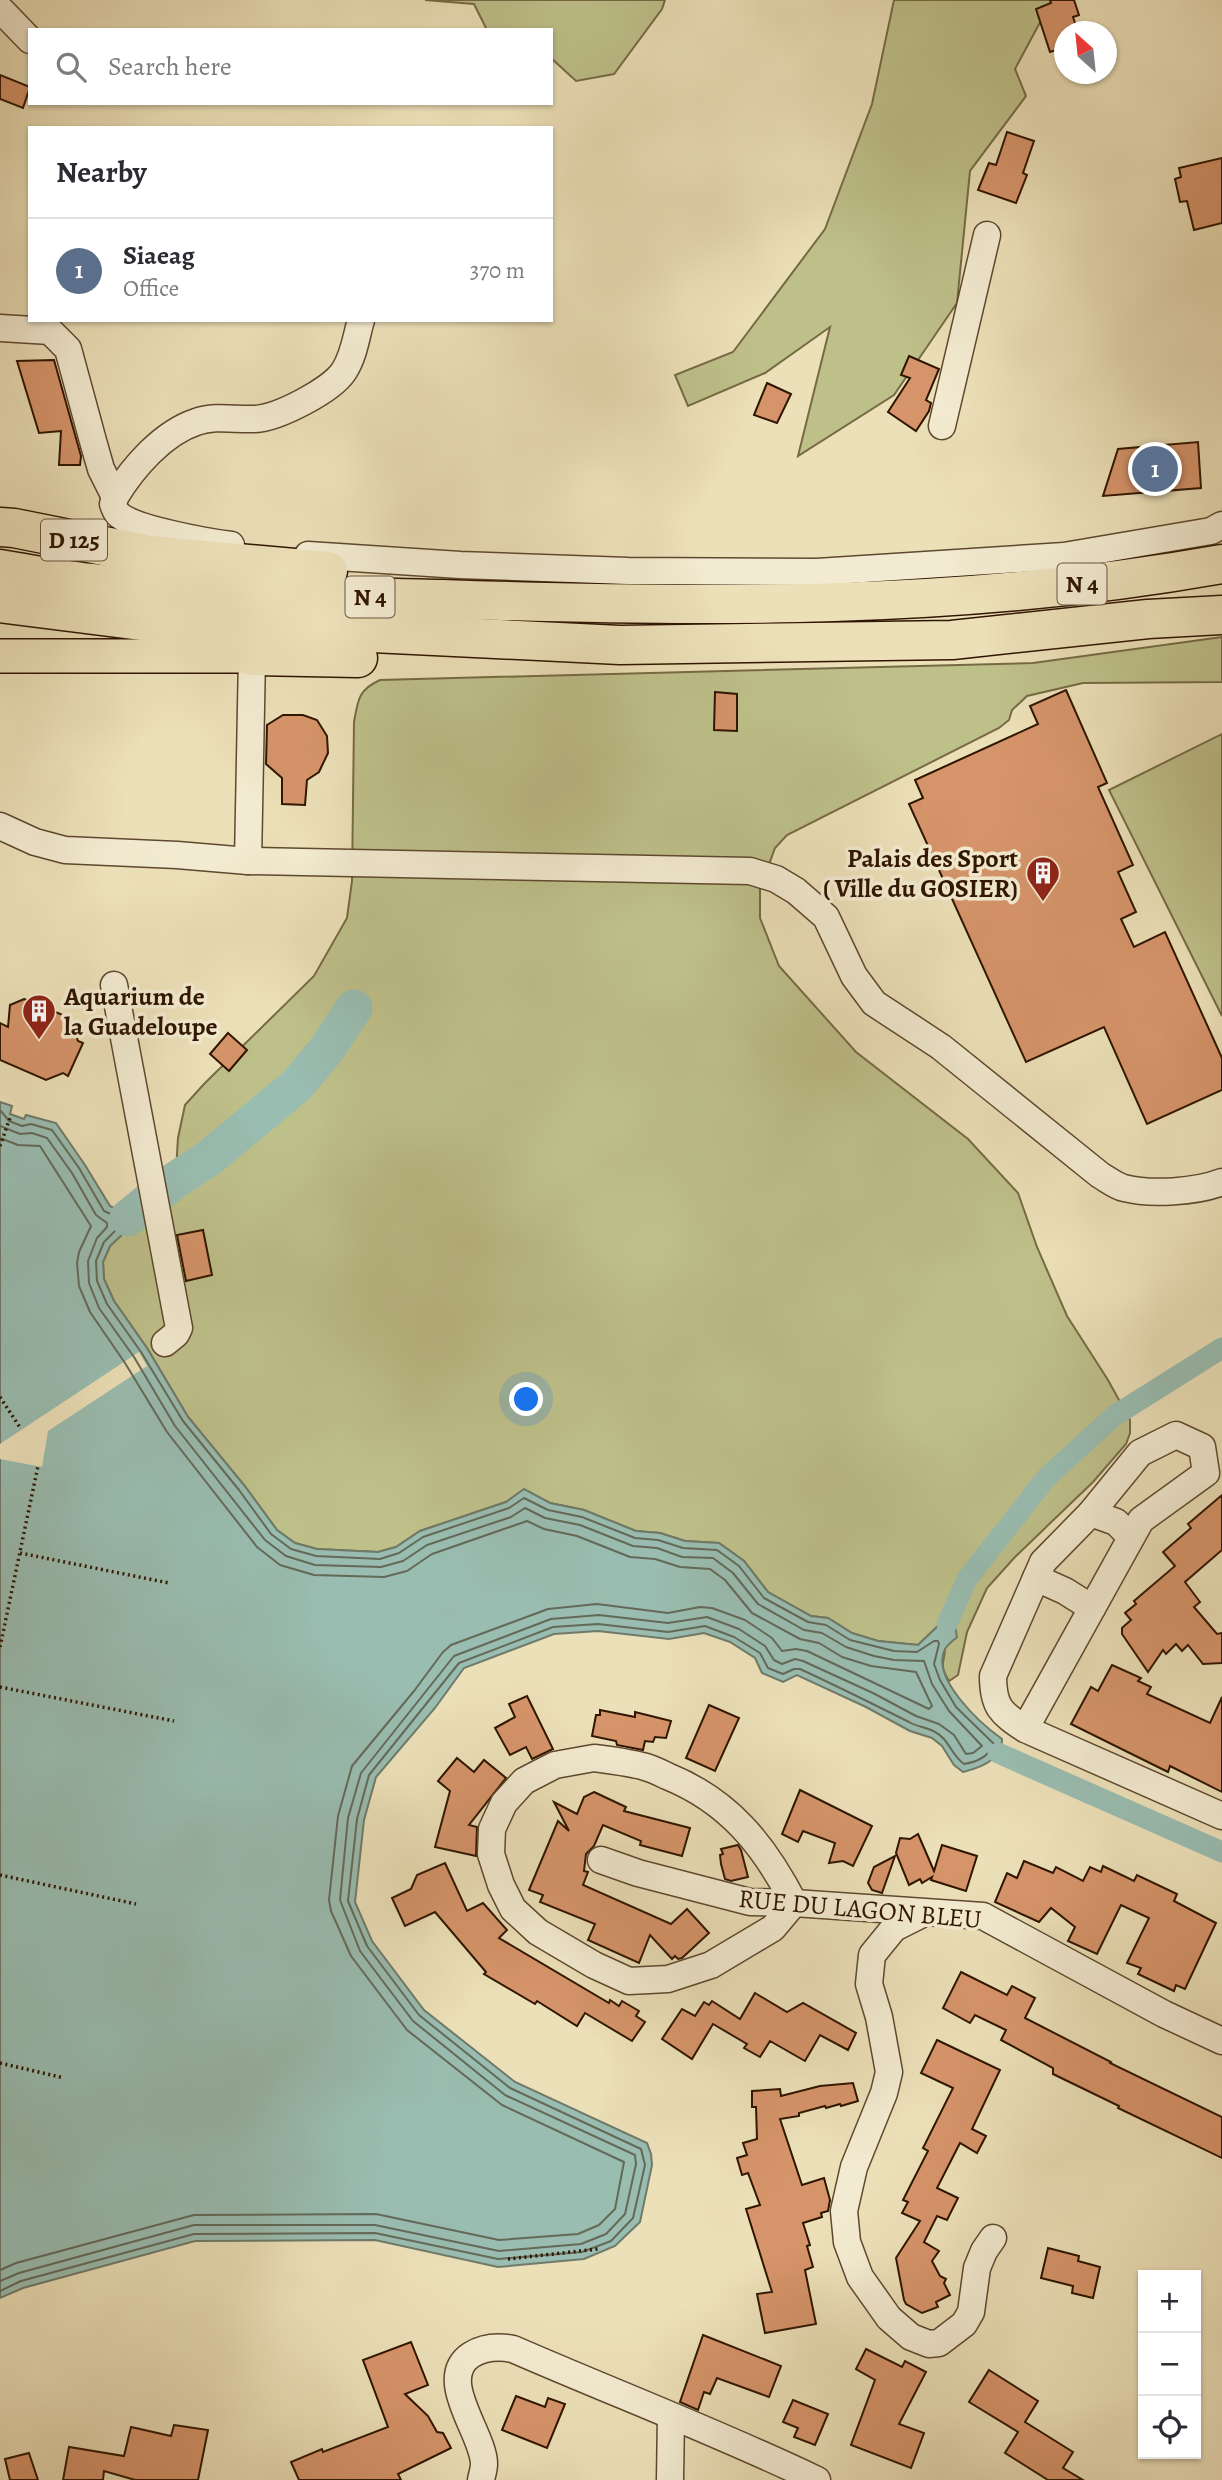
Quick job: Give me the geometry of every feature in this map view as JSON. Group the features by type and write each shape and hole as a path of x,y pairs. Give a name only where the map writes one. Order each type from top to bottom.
{"highway":[{"name":"D 125","path":"0,527 149,555 283,568 615,590 742,604"},
{"path":"940,597 1222,548"},
{"name":"N 4","path":"0,569 90,583 231,592 494,601 742,604 940,597 1056,587 1222,564"},
{"name":"N 4","path":"0,603 149,622 620,645 952,639 1148,619 1222,606"},
{"path":"1148,619 1222,615"},
{"path":"251,656 379,658 482,639"}],"main road":[{"path":"0,656 251,656"}],"street":[{"path":"0,9 28,38"},
{"path":"942,426 987,234"},
{"path":"360,322 354,347 343,373 326,388 279,413 258,419 198,421 173,432 148,455 115,497 113,504 118,515 189,539 287,554 460,565 628,571 817,572 922,567 1064,555 1211,531 1222,526"},
{"path":"0,328 50,331 68,349 93,441 115,497"},
{"path":"248,861 251,656"},
{"path":"0,826 35,842 65,850 248,861 750,871 776,879 796,891 826,917 854,976 874,1003 941,1047 1100,1175 1123,1188 1144,1190 1174,1191 1222,1182"},
{"path":"114,985 148,1177 179,1328 165,1343"},
{"path":"1026,1729 1141,1520 1206,1473 1202,1447 1175,1435 1140,1453 1091,1513 1043,1562 993,1676 993,1696 1003,1714 1026,1729 1222,1816"},
{"path":"1091,1513 1116,1522 1131,1537"},
{"path":"1036,1578 1093,1608"},
{"path":"594,1758 644,1766 685,1783 730,1813 777,1869 794,1903 774,1928 711,1965 668,1979 629,1981 594,1965 538,1932 513,1909 501,1885 491,1854 492,1829 504,1803 524,1781 555,1765 594,1758"},
{"name":"RUE DU LAGON BLEU","path":"601,1860 638,1873 750,1902 983,1916 1164,2014 1222,2041"},
{"path":"925,1913 894,1928 872,1955 869,1984 889,2071 884,2093 852,2178 844,2211 847,2242 860,2277 889,2318 911,2337 929,2344 939,2343 964,2324 971,2312 977,2268 993,2238"},
{"path":"481,2480 484,2463 480,2446 457,2382 466,2358 479,2350 498,2346 513,2349 748,2447 817,2480"},
{"path":"670,2480 671,2416"}],"path":[{"path":"0,1146 10,1118"},
{"path":"0,1397 21,1429"},
{"path":"0,1647 38,1466"},
{"path":"19,1553 169,1583"},
{"path":"0,1687 174,1721"},
{"path":"0,1875 136,1903"},
{"path":"0,2063 64,2078"},
{"path":"508,2259 598,2249"}],"green space":[{"path":"425,0 665,0 662,9 614,74 576,81 553,60 553,28 486,28 474,4"},
{"path":"894,0 1052,0 1015,69 1026,96 970,171 957,303 894,395 798,456 830,327 765,373 688,406 675,375 733,352 825,229 872,104"},
{"path":"1222,637 1222,682 1083,683 1027,696 1012,710 1009,720 999,728 787,835 775,848 760,889 760,918 779,966 856,1052 968,1139 1018,1193 1037,1247 1067,1316 1130,1420 1130,1433 1126,1444 1093,1482 1015,1557 987,1588 967,1632 958,1675 949,1681 944,1670 945,1644 940,1624 918,1645 878,1641 852,1633 828,1618 811,1616 768,1592 744,1561 719,1543 685,1541 660,1533 636,1531 584,1510 550,1503 524,1490 506,1502 420,1531 396,1547 378,1552 317,1549 295,1543 277,1530 188,1417 147,1348 114,1301 104,1279 103,1262 110,1246 131,1226 169,1199 175,1186 178,1138 185,1105 314,976 347,918 352,881 354,722 358,702 367,688 380,680 1033,663"},
{"path":"1222,734 1222,1016 1109,790"}],"water":[{"path":"0,1102 12,1106 10,1114 24,1119 26,1115 56,1123 110,1206 118,1210 125,1209 131,1226 110,1246 103,1262 104,1279 114,1301 147,1348 188,1417 277,1530 295,1543 317,1549 378,1552 396,1547 420,1531 506,1502 524,1489 550,1503 584,1510 636,1531 660,1533 685,1541 719,1543 744,1561 768,1592 811,1616 828,1618 852,1633 878,1641 918,1645 940,1624 955,1626 957,1637 945,1649 942,1661 945,1673 951,1686 971,1712 1002,1739 995,1757 983,1765 963,1772 932,1738 910,1731 797,1675 783,1682 762,1673 755,1658 730,1642 704,1633 669,1639 598,1631 554,1634 464,1668 435,1708 376,1777 364,1820 355,1902 372,1941 424,2010 515,2082 647,2143 652,2165 640,2222 615,2246 584,2259 498,2267 375,2240 195,2241 23,2288 0,2298"}],"pier":[{"path":"139,1352 147,1366 48,1431 42,1467 0,1459 0,1444"}],"building":[{"path":"1050,0 1074,0 1079,15 1073,17 1074,21 1054,21 1054,51 1050,52 1036,9 1051,3"},
{"path":"0,75 28,86 23,108 0,99"},
{"path":"1007,132 1034,141 1023,173 1027,175 1016,203 978,190 989,163 996,165"},
{"path":"1222,158 1222,223 1194,230 1187,201 1180,202 1175,179 1181,177 1179,168"},
{"path":"909,356 939,369 926,400 931,403 929,411 916,431 888,412 910,378 901,375"},
{"path":"54,360 81,456 80,465 59,465 61,431 39,433 17,361"},
{"path":"767,383 791,394 777,423 754,415"},
{"path":"1198,442 1201,488 1103,496 1118,449"},
{"name":"Palais des Sport ( Ville du GOSIER)","path":"1066,690 1107,783 1098,787 1133,865 1118,872 1136,912 1121,919 1134,947 1165,932 1222,1058 1222,1090 1147,1124 1104,1027 1026,1062 909,804 923,798 915,780 1038,724 1030,706"},
{"path":"715,692 737,694 737,731 714,730"},
{"path":"283,715 303,715 317,720 327,736 328,753 319,772 307,780 305,805 282,804 282,778 266,764 267,725"},
{"name":"Aquarium de la Guadeloupe","path":"24,999 70,1018 78,1041 83,1043 68,1076 63,1073 46,1080 0,1060 0,1023 8,1027 10,1005"},
{"path":"228,1033 247,1050 229,1071 210,1054"},
{"path":"203,1230 212,1275 186,1281 177,1235"},
{"path":"1222,1495 1222,1550 1185,1582 1200,1602 1194,1607 1217,1634 1222,1633 1222,1663 1203,1664 1188,1645 1182,1651 1176,1644 1166,1654 1163,1650 1148,1672 1122,1634 1122,1628 1131,1620 1125,1613 1136,1604 1134,1601 1175,1566 1163,1552 1191,1528 1188,1524"},
{"path":"1112,1665 1141,1678 1138,1681 1151,1687 1147,1694 1210,1723 1222,1697 1222,1792 1170,1766 1168,1772 1071,1724 1091,1687 1098,1691"},
{"path":"527,1696 553,1749 532,1759 526,1747 510,1755 495,1728 515,1717 509,1704"},
{"path":"709,1705 739,1718 715,1771 686,1758"},
{"path":"600,1710 635,1717 635,1712 671,1721 666,1738 655,1737 653,1742 645,1741 643,1750 592,1736 596,1715 600,1715"},
{"path":"457,1758 474,1772 484,1760 506,1778 469,1825 477,1827 476,1856 435,1847 450,1791 438,1781"},
{"path":"800,1790 872,1826 853,1866 843,1861 829,1863 835,1843 803,1831 798,1842 782,1834"},
{"path":"594,1792 626,1807 624,1811 690,1828 682,1856 640,1845 641,1841 603,1825 594,1846 586,1854 584,1871 588,1872 583,1885 671,1924 687,1909 709,1933 682,1958 675,1956 672,1959 650,1935 639,1963 588,1940 595,1924 540,1902 543,1895 529,1890 558,1821 569,1831 554,1802 577,1814 584,1797"},
{"path":"918,1834 934,1871 942,1845 977,1856 966,1891 931,1880 932,1877 922,1883 920,1879 909,1885 896,1853 900,1838 910,1839"},
{"path":"738,1845 748,1877 731,1881 725,1879 721,1849"},
{"path":"895,1856 882,1893 872,1890 868,1883 874,1867"},
{"path":"1024,1861 1053,1873 1056,1867 1083,1881 1090,1867 1101,1872 1103,1866 1134,1881 1137,1875 1177,1894 1174,1901 1216,1923 1185,1989 1176,1985 1174,1991 1138,1974 1141,1968 1127,1963 1149,1918 1121,1905 1097,1954 1068,1941 1075,1927 1051,1908 1039,1922 995,1902 1007,1873 1017,1878"},
{"path":"445,1863 467,1911 483,1903 507,1930 499,1938 609,2003 610,2000 619,2006 622,2001 639,2011 636,2016 645,2022 632,2041 585,2013 577,2026 537,2001 535,2004 484,1974 486,1972 435,1912 405,1926 392,1898 411,1889 417,1875"},
{"path":"961,1972 1007,1995 1012,1986 1035,1998 1025,2018 1222,2117 1222,2158 1053,2074 1053,2068 1001,2040 1006,2030 975,2015 970,2023 943,2008"},
{"path":"755,1993 787,2012 803,2003 856,2033 848,2050 820,2035 805,2061 770,2041 760,2057 744,2048 747,2044 713,2024 692,2059 662,2039 682,2009 695,2016 704,2002 709,2005 712,2001 740,2019"},
{"path":"937,2040 1000,2070 972,2129 986,2136 977,2153 960,2143 937,2188 958,2198 947,2220 937,2216 924,2242 939,2251 932,2261 940,2276 946,2279 944,2283 950,2295 936,2302 938,2307 922,2313 904,2300 896,2258 920,2221 902,2213 908,2202 903,2200 928,2151 923,2148 953,2088 921,2073"},
{"path":"853,2083 858,2101 841,2106 825,2106 799,2113 799,2116 780,2119 802,2185 824,2178 830,2200 828,2211 821,2213 822,2217 803,2223 813,2267 805,2270 816,2324 765,2333 757,2294 772,2292 746,2209 760,2205 748,2173 742,2175 737,2158 747,2155 743,2143 757,2139 756,2107 752,2107 752,2091 780,2089 781,2096 820,2086"},
{"path":"1048,2248 1079,2256 1078,2261 1100,2267 1093,2298 1072,2293 1073,2286 1041,2278"},
{"path":"703,2335 781,2366 769,2397 717,2378 710,2394 704,2392 698,2410 680,2402"},
{"path":"411,2342 428,2385 405,2394 428,2416 437,2432 443,2433 451,2448 398,2474 401,2480 299,2480 291,2462 388,2427 363,2360"},
{"path":"866,2349 902,2367 905,2361 926,2372 899,2424 924,2433 911,2468 851,2445 875,2380 856,2369"},
{"path":"989,2370 1038,2401 1025,2422 1073,2452 1063,2468 1083,2480 1048,2480 1005,2453 1018,2432 969,2402"},
{"path":"516,2396 545,2407 548,2398 565,2404 547,2448 502,2430"},
{"path":"793,2400 828,2414 815,2445 794,2437 798,2428 783,2422"},
{"path":"174,2425 208,2430 198,2480 135,2480 104,2471 103,2480 63,2480 69,2447 124,2456 131,2427 171,2436"},
{"path":"29,2453 38,2480 10,2480 5,2459"}],"waterway":[{"path":"128,1218 174,1181 209,1158 297,1085 326,1050 354,1008"},
{"path":"947,1624 967,1579 1047,1477 1114,1416 1222,1348"},
{"path":"998,1753 1222,1852"}],"place":[{"name":"Siaeag","path":"1155,469"},
{"name":"Palais des Sport ( Ville du GOSIER)","path":"1043,903"},
{"name":"Aquarium de la Guadeloupe","path":"39,1041"}]}
